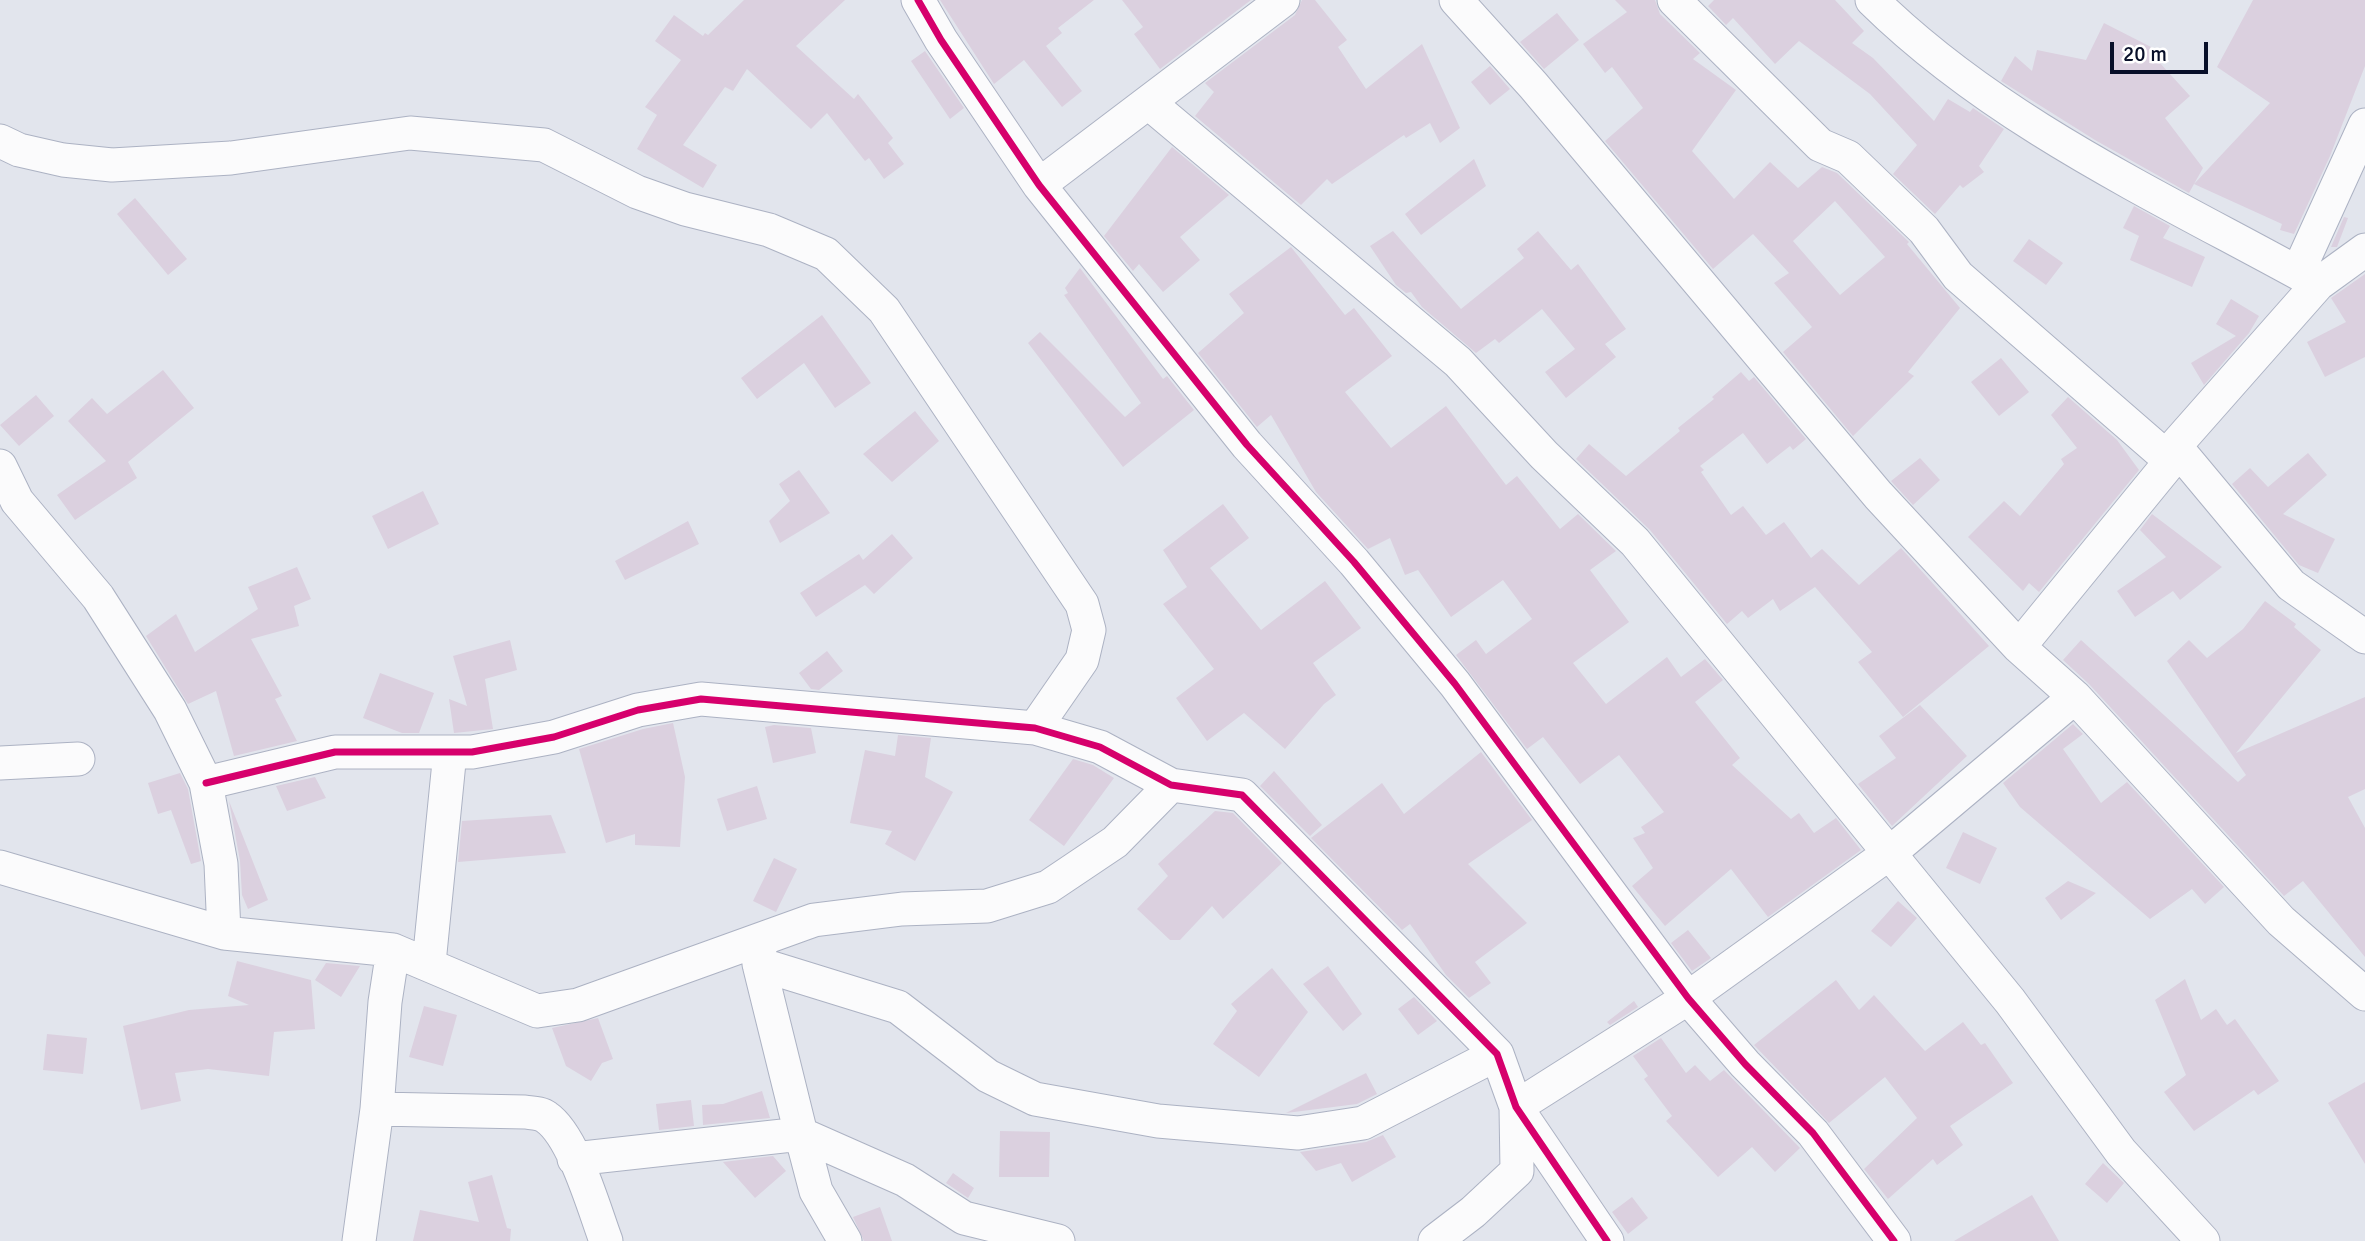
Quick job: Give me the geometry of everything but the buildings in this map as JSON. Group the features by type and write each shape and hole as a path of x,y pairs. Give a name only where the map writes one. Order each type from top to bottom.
{"street":[{"path":"918,0 941,40 1039,186 1247,445 1354,562 1454,684 1688,998 1745,1064 1813,1133 1894,1241"},
{"path":"1039,186 1283,0"},
{"path":"1456,0 1533,85 1878,495 2019,647 2075,697 2281,921 2365,994"},
{"path":"1674,0 1820,145 1848,157 1924,230 1958,276 2173,454 2291,585 2365,637"},
{"path":"1872,0 1959,74 2039,130 2308,278"},
{"path":"1149,103 1458,362 1544,455 1635,542 1891,852 2010,1001 2121,1152 2203,1241"},
{"path":"2019,647 2173,454 2308,278 2365,125"},
{"path":"0,141 19,150 63,160 112,165 231,158 410,133 544,145 637,192 685,209 769,230 826,254 884,310 1082,604 1089,630 1082,660 1035,728"},
{"path":"2308,278 2365,250"},
{"path":"0,466 17,501 98,597 170,710 206,783 220,864 224,933"},
{"path":"1516,1107 1688,998 1891,852 2075,697"},
{"path":"206,783 335,752 472,752 554,737 638,710 701,699 1035,728 1100,747 1171,785 1242,795 1497,1054 1516,1107 1607,1241"},
{"path":"429,963 450,752"},
{"path":"0,763 78,759"},
{"path":"0,867 224,933 393,950 537,1011 578,1005 759,951 814,920 902,909 987,906 1048,887 1115,842 1171,785"},
{"path":"359,1241 377,1110 385,1002 393,950"},
{"path":"759,951 898,1007 988,1076 1035,1099 1158,1121 1298,1133 1363,1122 1497,1054"},
{"path":"759,951 816,1191 845,1241"},
{"path":"1435,1241 1473,1212 1517,1171 1516,1107"},
{"path":"377,1110 525,1112 544,1115 558,1128 574,1159 606,1241"},
{"path":"574,1159 801,1134 905,1180 964,1219 1058,1241"}],"cycle path":[{"path":"918,0 941,40 1039,185 1247,445 1354,562 1455,684 1688,998 1745,1064 1813,1133 1894,1241"},
{"path":"206,783 335,752 472,752 554,737 638,710 701,699 1035,728 1100,747 1171,785 1242,795 1497,1054 1516,1107 1607,1241"}]}
